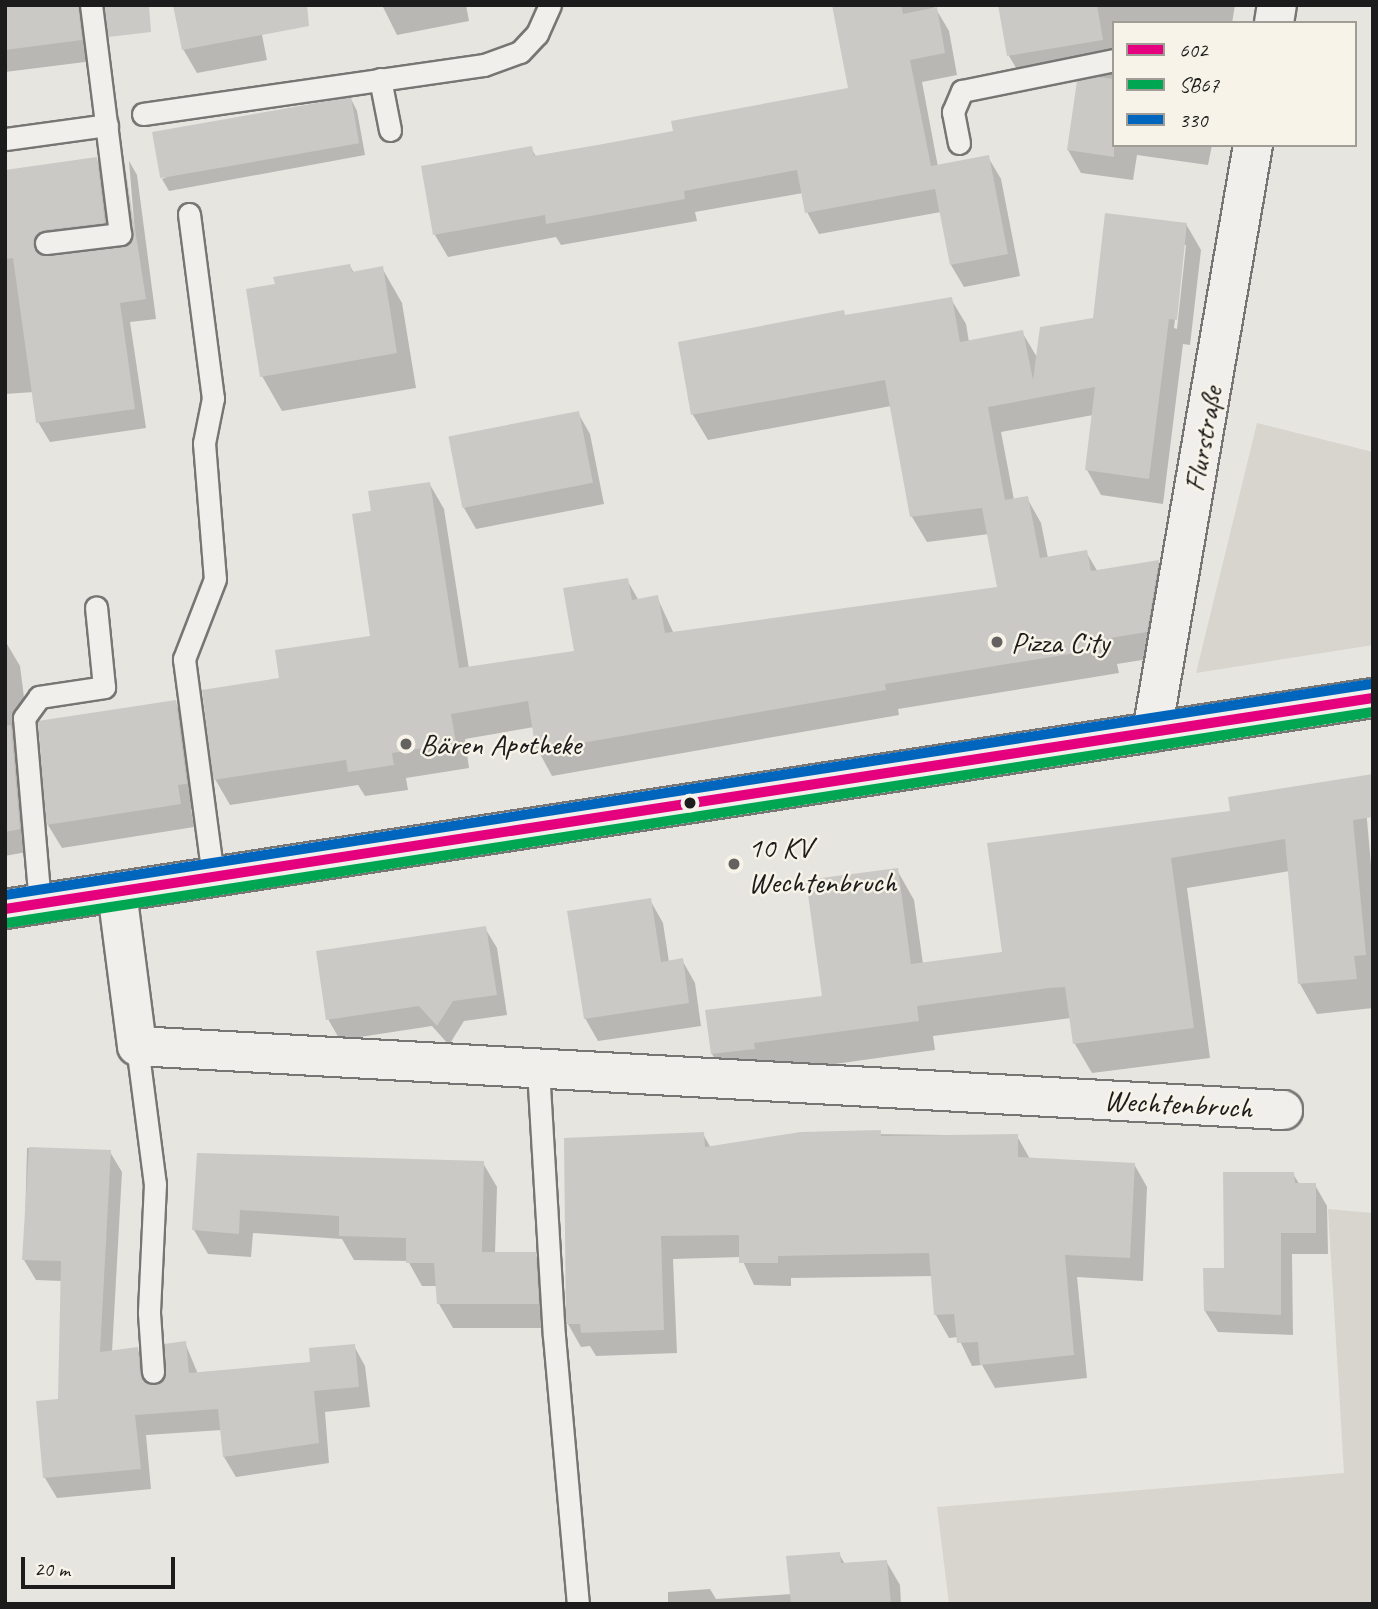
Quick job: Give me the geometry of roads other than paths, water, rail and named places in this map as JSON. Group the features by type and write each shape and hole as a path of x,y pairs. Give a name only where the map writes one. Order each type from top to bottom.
{"street":[{"name":"Flurstraße","path":"1152,732 1253,147"},
{"path":"22,906 1373,698"},
{"path":"117,892 137,1046"},
{"name":"Wechtenbruch","path":"137,1046 1283,1110"}],"lane":[{"path":"46,243 120,234 91,5"},
{"path":"143,114 484,65 520,52 537,34 550,5"},
{"path":"959,144 953,112 961,91 1112,60"},
{"path":"380,79 390,130"},
{"path":"5,139 107,125"},
{"path":"190,214 213,398 204,443 215,579 184,659 213,876"},
{"path":"22,906 14,719 39,696 104,687 96,607"},
{"path":"137,1046 155,1184 149,1312 153,1372"},
{"path":"538,1069 554,1336 578,1604"}],"place":[{"name":"Pizza City","path":"997,642"},
{"name":"Bären Apotheke","path":"406,744"},
{"name":"10 KV Wechtenbruch","path":"734,864"}]}
